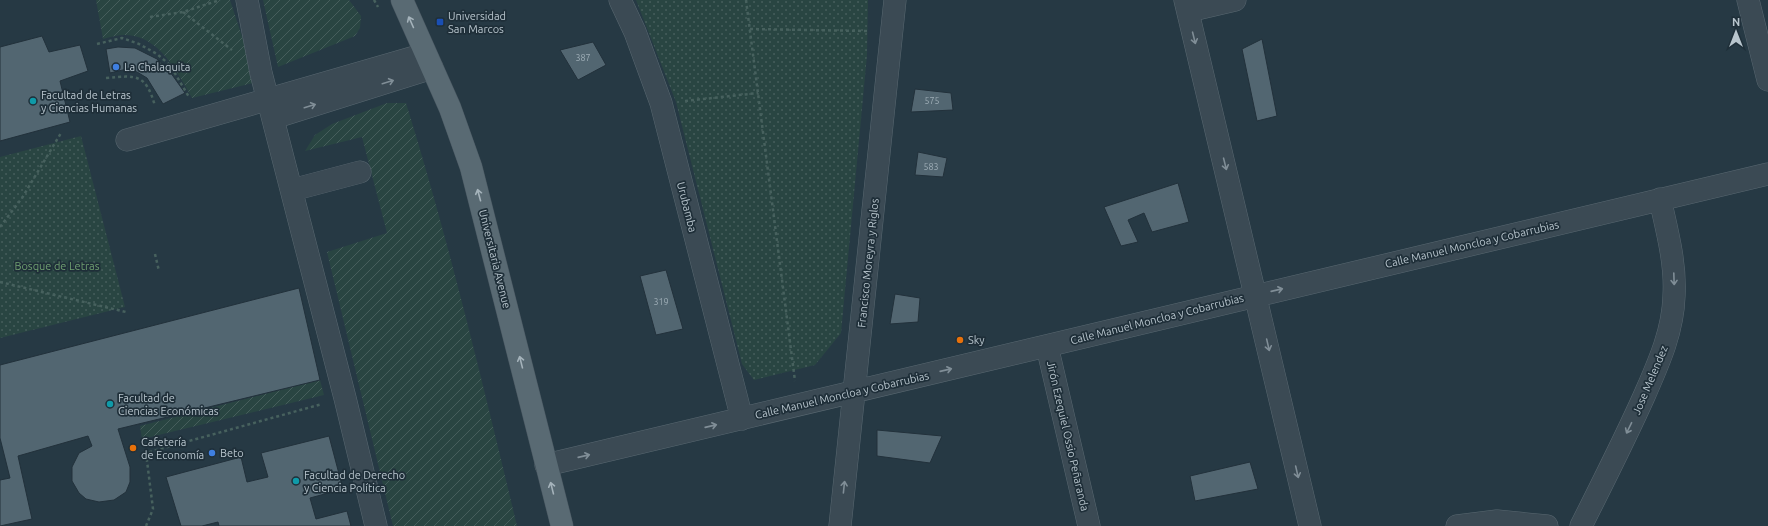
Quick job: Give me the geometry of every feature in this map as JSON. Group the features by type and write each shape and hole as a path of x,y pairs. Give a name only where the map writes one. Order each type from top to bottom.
{"main road":[{"name":"Universitaria Avenue","path":"402,0 450,108 471,167 562,526"}],"street":[{"path":"247,0 261,72 345,398 376,526"},
{"name":"Urubamba","path":"620,0 635,32 661,103 742,419"},
{"name":"Francisco Moreyra y Riglos","path":"840,526 895,0"},
{"path":"1235,0 1187,6 1310,526"},
{"path":"1748,0 1768,80"},
{"path":"127,140 270,108 429,61"},
{"path":"292,190 360,172"},
{"name":"Calle Manuel Moncloa y Cobarrubias","path":"546,465 1768,174"},
{"name":"Jose Melendez","path":"1581,526 1632,424 1666,345 1672,317 1674,270 1660,199"},
{"name":"Jirón Ezequiel Ossio Peñaranda","path":"1047,346 1089,526"},
{"path":"1457,526 1496,521 1547,526"}],"path":[{"path":"150,17 183,12 220,0"},
{"path":"746,0 798,405"},
{"path":"183,12 261,72"},
{"path":"750,29 892,31"},
{"path":"97,44 122,38 140,44 157,54 170,65 184,86 192,102"},
{"path":"106,78 131,76 143,81 151,90 157,111"},
{"path":"661,103 758,93"},
{"path":"0,227 22,198 62,133"},
{"path":"155,254 159,271"},
{"path":"0,282 126,312"},
{"path":"146,526 153,509 146,453 345,398"}],"green space":[{"path":"96,0 230,0 257,82 192,98 166,57 148,41 125,35 103,39"},
{"path":"263,0 349,0 361,16 360,28 355,36 278,67"},
{"path":"636,0 868,0 867,55 841,333 815,365 754,380 742,364 676,102"},
{"path":"387,103 406,103 422,155 451,260 517,526 393,526 327,252 387,233 362,137 305,151 315,135 332,124"},
{"name":"Bosque de Letras","path":"81,136 125,307 0,338 0,157"},
{"path":"320,380 324,395 142,439 140,426"}],"building":[{"name":"Facultad de Letras y Ciencias Humanas","path":"42,36 49,52 80,45 88,71 60,81 70,122 0,141 0,47"},
{"path":"1262,39 1277,116 1257,121 1242,49"},
{"path":"593,42 606,65 578,80 560,50"},
{"path":"118,47 135,48 157,59 168,69 185,93 163,104 147,78 137,72 127,69 110,73 106,49"},
{"path":"915,89 951,93 953,110 911,112"},
{"path":"918,152 947,158 943,177 915,175"},
{"path":"1178,183 1189,222 1152,232 1144,213 1128,220 1138,242 1121,246 1104,207"},
{"path":"666,270 683,329 656,335 640,276"},
{"name":"Facultad de Ciencias Económicas","path":"299,288 320,380 118,429 130,467 130,482 126,492 114,500 99,502 86,499 79,493 72,481 72,467 79,453 92,446 88,436 18,456 32,519 0,526 0,480 10,478 0,438 0,365"},
{"path":"895,294 920,298 918,322 890,324"},
{"path":"877,430 942,436 930,463 877,456"},
{"name":"Facultad de Derecho y Ciencia Política","path":"329,436 343,489 310,498 316,519 347,511 351,526 219,526 218,522 202,526 181,526 166,477 241,457 247,482 268,477 261,453"},
{"path":"1250,462 1258,489 1195,501 1190,476"}],"place":[{"name":"Universidad San Marcos","path":"440,22"},
{"name":"La Chalaquita","path":"116,67"},
{"name":"Facultad de Letras y Ciencias Humanas","path":"33,101"},
{"name":"Sky","path":"960,340"},
{"name":"Facultad de Ciencias Económicas","path":"110,404"},
{"name":"Cafetería de Economía","path":"133,448"},
{"name":"Beto","path":"212,453"},
{"name":"Facultad de Derecho y Ciencia Política","path":"296,481"}]}
